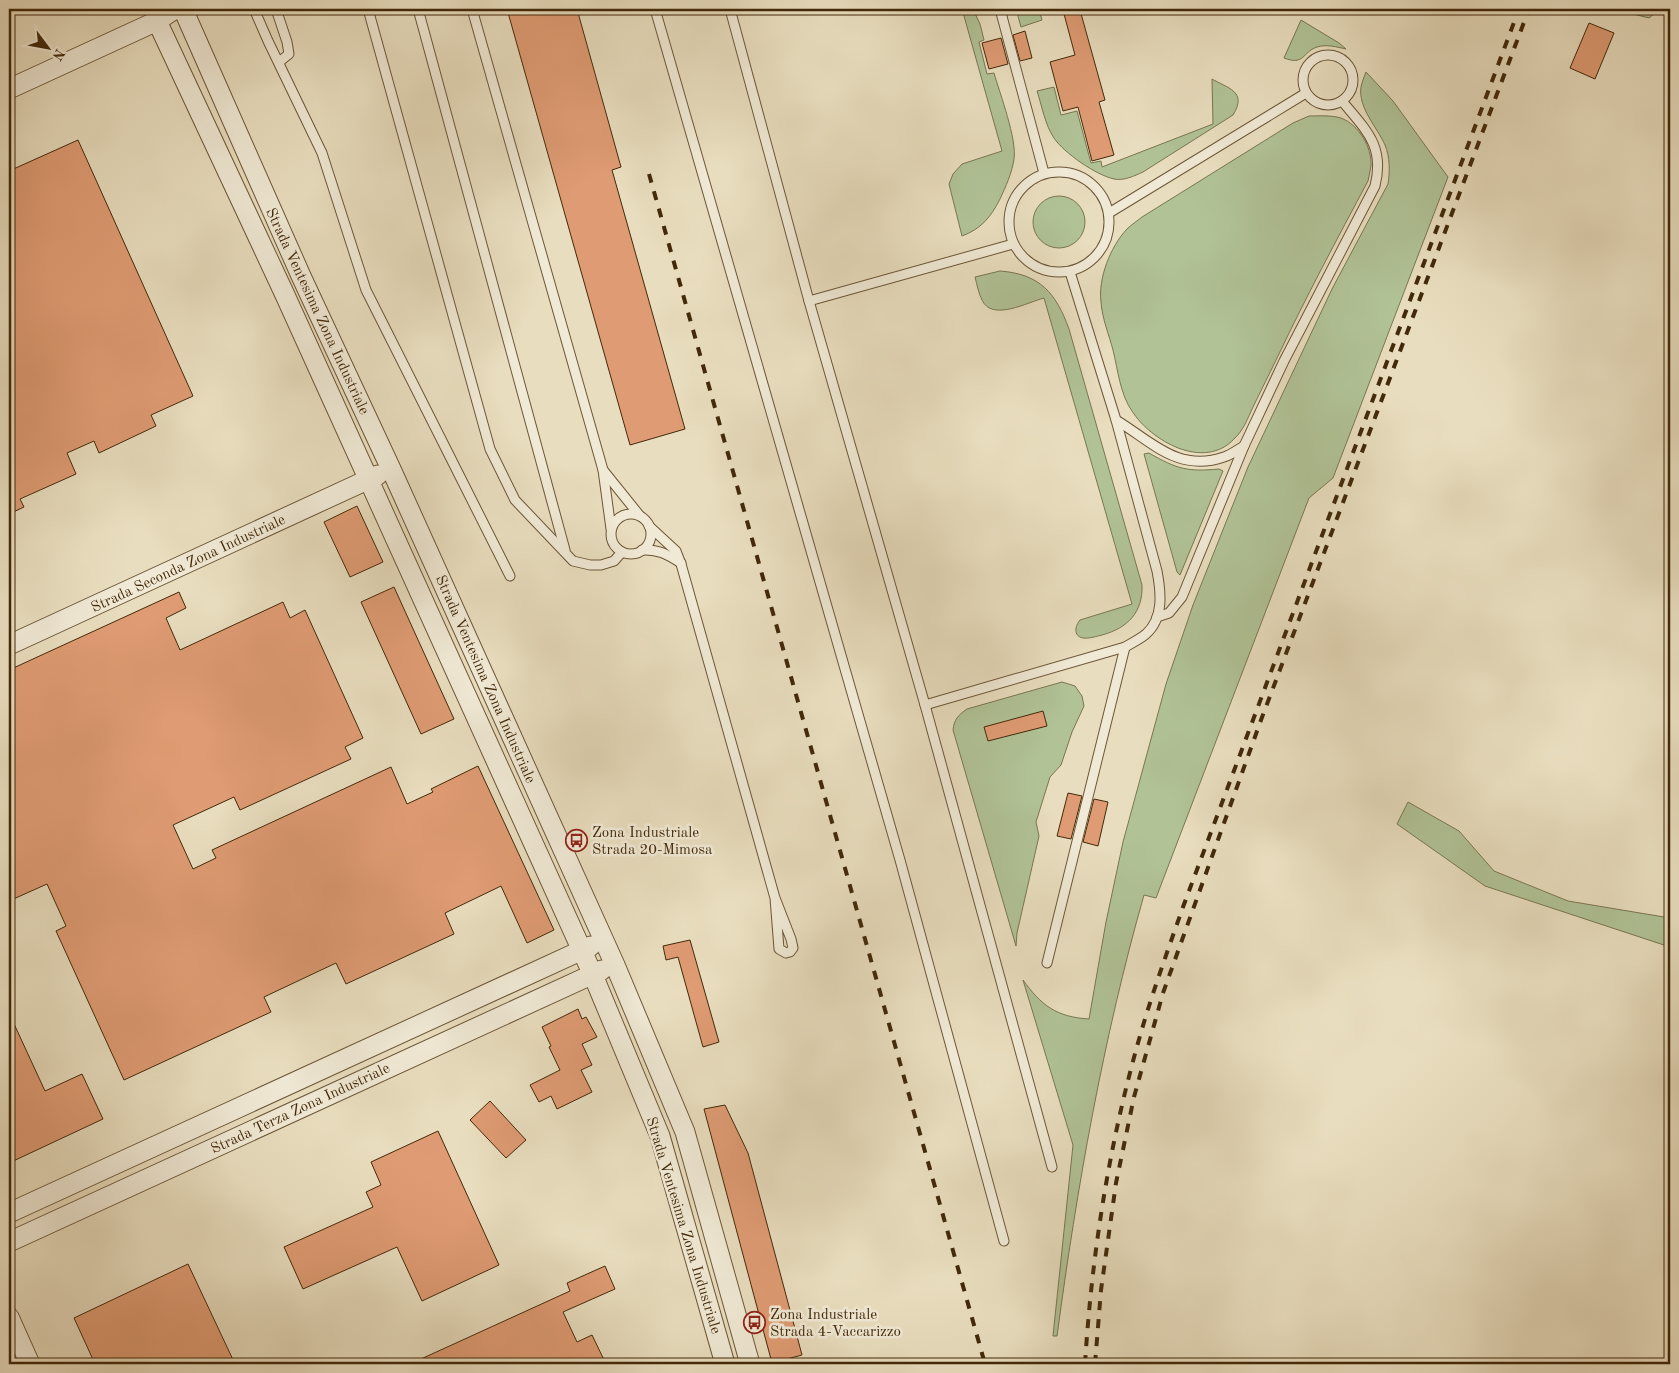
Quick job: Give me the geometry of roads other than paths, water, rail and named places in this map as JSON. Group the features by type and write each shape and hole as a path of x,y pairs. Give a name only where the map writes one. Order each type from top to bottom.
{"street":[{"path":"9,88 157,21 176,9"},
{"name":"Strada Ventesima Zona Industriale","path":"183,9 301,276 391,469 604,940 685,1132 750,1364"},
{"name":"Strada Ventesima Zona Industriale","path":"157,21 285,295 367,480 593,975 660,1136 725,1364"},
{"name":"Strada Seconda Zona Industriale","path":"9,645 391,469"},
{"path":"486,739 508,729"},
{"path":"533,843 555,833"},
{"name":"Strada Terza Zona Industriale","path":"9,1213 604,940"},
{"name":"Strada Terza Zona Industriale","path":"9,1242 615,965"},
{"path":"515,982 524,1005"},
{"path":"380,1043 391,1066"},
{"path":"47,1196 58,1220"},
{"path":"696,1265 720,1257"},
{"path":"9,1317 30,1364"}],"lane":[{"path":"254,9 322,153 366,290 510,576"},
{"path":"276,9 287,42 288,54 279,62"},
{"path":"368,9 490,449 515,500 573,561 600,565 614,561 622,552"},
{"path":"418,9 566,553"},
{"path":"472,9 603,470 613,543 622,552 629,554 642,550 653,550 665,553 681,564"},
{"path":"654,9 900,860 1004,1241"},
{"path":"730,9 809,301 925,705 1052,1167"},
{"path":"1000,9 1044,173"},
{"path":"1327,54 1340,57 1350,66 1354,78 1351,91 1342,101 1333,105 1322,105 1313,100 1306,92 1303,80 1306,67 1315,58 1327,54"},
{"path":"1109,213 1306,92"},
{"path":"1157,617 1169,613 1182,597 1244,446 1284,361 1375,186 1379,161 1375,147 1363,127 1342,101"},
{"path":"1065,172 1085,179 1101,193 1109,213 1109,232 1101,250 1088,264 1070,272 1053,273 1037,268 1023,258 1013,244 1008,227 1010,210 1016,194 1029,181 1044,173 1065,172"},
{"path":"809,301 1013,244"},
{"path":"925,705 1125,647 1146,634 1157,617 1161,596 1157,571 1116,420 1070,272"},
{"path":"1116,420 1137,432 1155,447 1175,458 1189,461 1209,461 1225,457 1244,446"},
{"path":"603,470 649,526 676,551 681,564 775,898 791,939 793,948 790,952 786,953 779,949 775,898"},
{"path":"611,529 619,518 626,514 640,516"},
{"path":"642,550 650,539 649,526"},
{"path":"1047,964 1125,647"}],"railway":[{"path":"1085,1364 1092,1279 1104,1195 1121,1111 1142,1029 1183,907 1519,9"},
{"path":"1095,1364 1101,1290 1116,1183 1134,1097 1163,993 1261,720 1529,9"},
{"path":"649,174 985,1364"}],"place":[{"name":"Zona Industriale Strada 20-Mimosa","path":"576,841"},
{"name":"Zona Industriale Strada 4-Vaccarizzo","path":"754,1323"}]}
